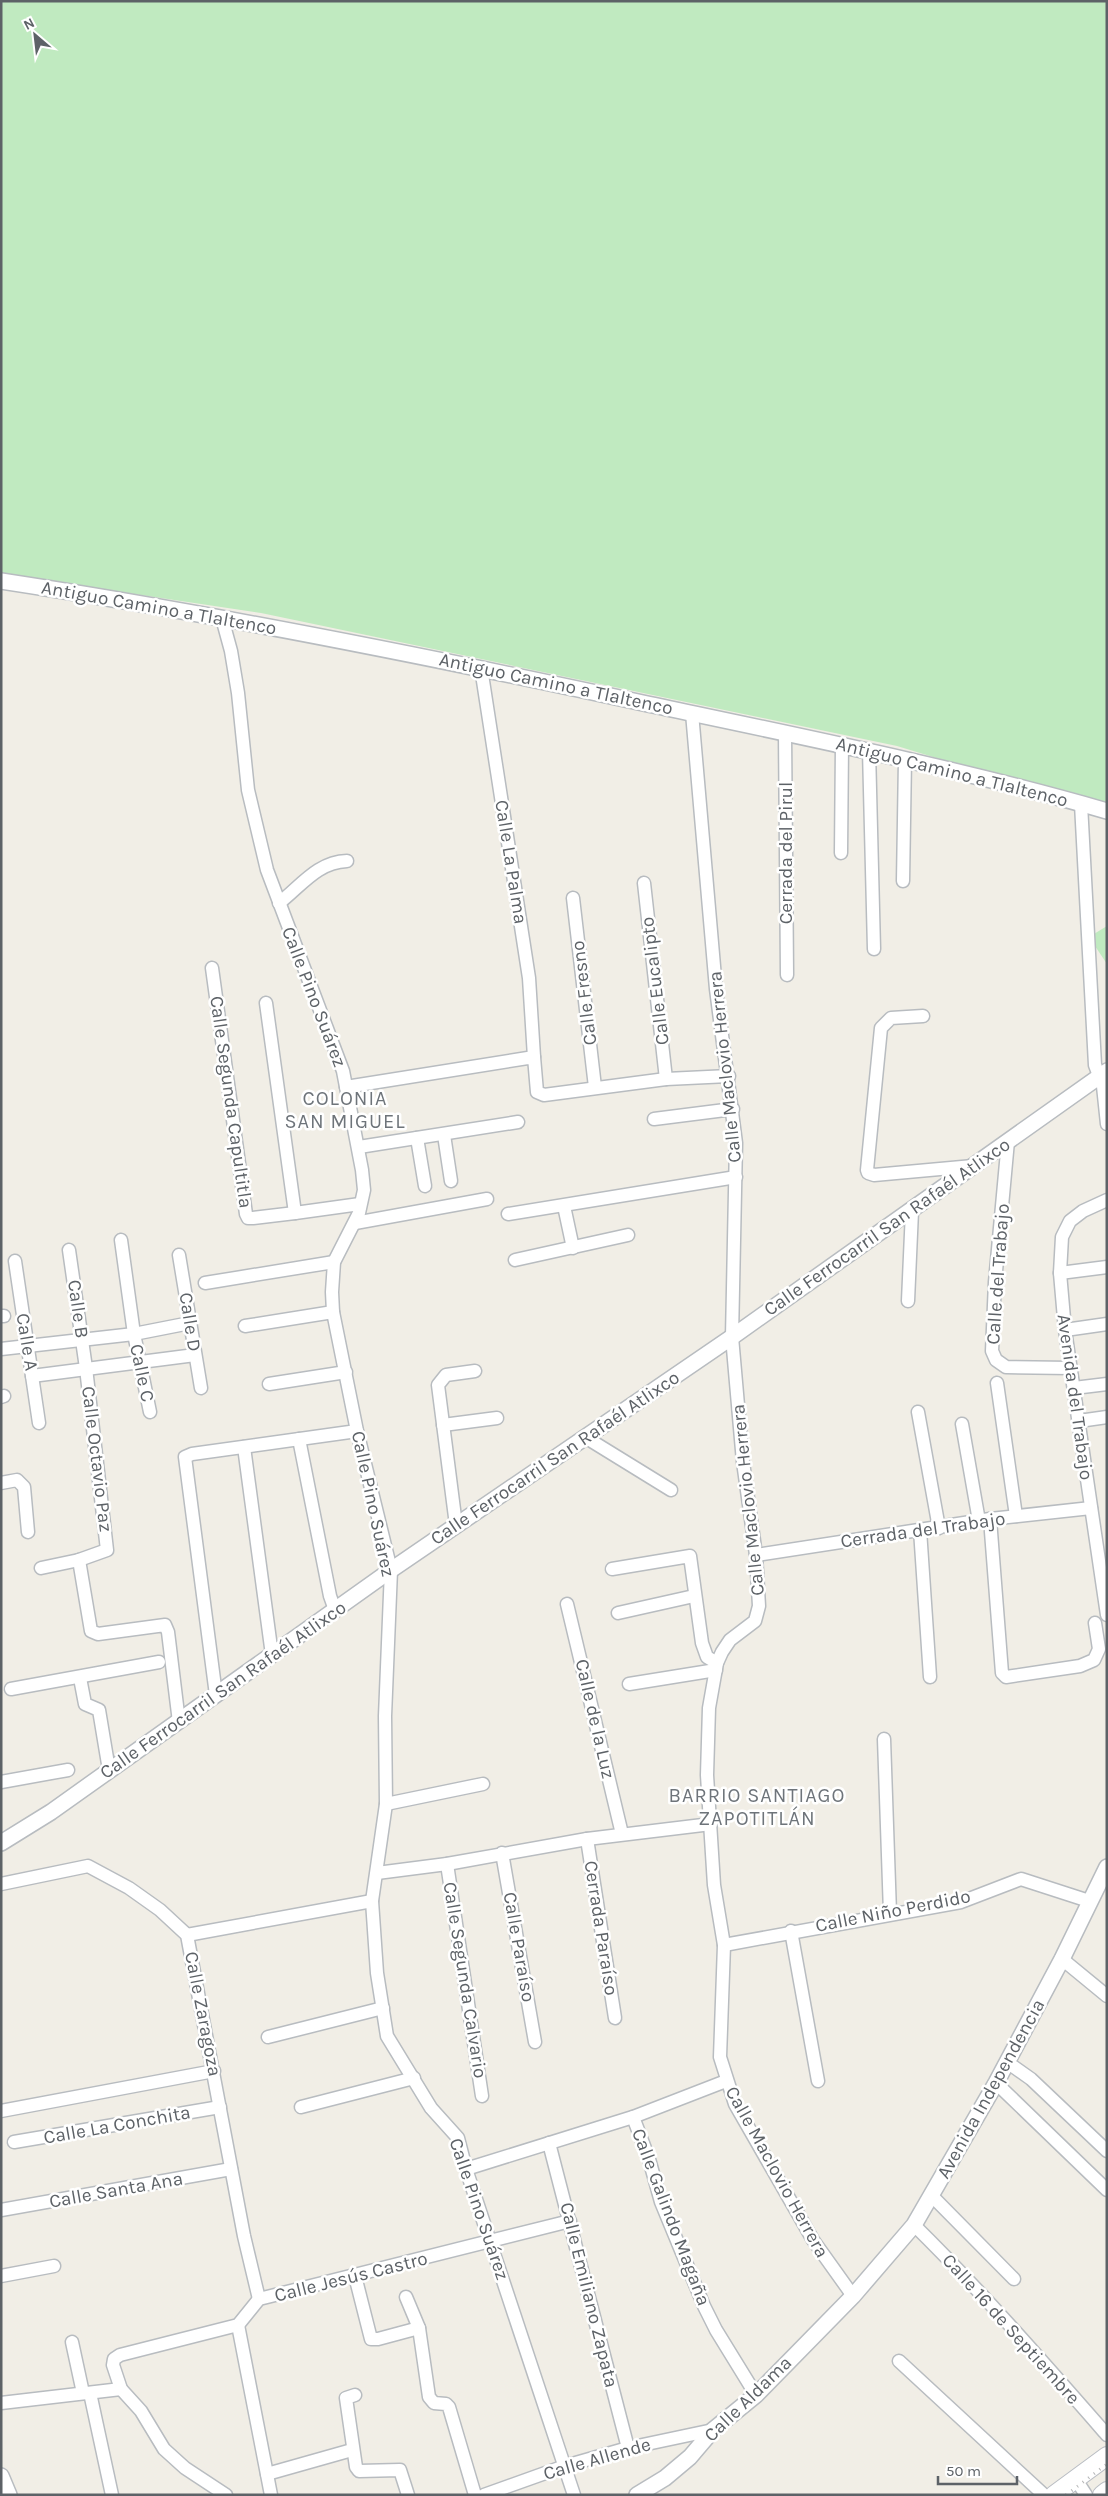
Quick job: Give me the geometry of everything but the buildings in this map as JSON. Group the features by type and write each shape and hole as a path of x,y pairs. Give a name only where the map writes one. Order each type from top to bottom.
{"main road":[{"path":"1054,2495 1107,2456"},
{"path":"1102,2495 1107,2491"}],"street":[{"name":"Antiguo Camino a Tlaltenco","path":"1,581 222,618 481,668 869,750 1107,811"},
{"name":"Calle Pino Suárez","path":"222,618 231,650 238,693 248,790 267,870 340,1063 359,1147 364,1190 355,1223 334,1262 334,1312 357,1431 391,1570 385,1716 386,1804 372,1901 377,1973 387,2036 431,2108 458,2138 466,2169 492,2242 574,2495"},
{"name":"Calle La Palma","path":"481,668 529,978 537,1092 544,1095 595,1087"},
{"name":"Calle Maclovio Herrera","path":"692,713 716,989 733,1109 736,1177 732,1337 743,1462 756,1555 759,1606 755,1621 730,1640 717,1666 709,1708 707,1739 714,1885 724,1945 720,2057 726,2082 735,2104 813,2240 853,2296"},
{"name":"Cerrada del Pirul","path":"785,732 787,975"},
{"path":"841,853 842,744"},
{"path":"869,750 874,949"},
{"path":"903,881 905,759"},
{"path":"1081,804 1084,904 1095,1065 1103,1074 1107,1124"},
{"path":"279,903 321,868 335,861 347,861"},
{"name":"Calle Eucalipto","path":"644,883 666,1079"},
{"name":"Calle Fresno","path":"573,898 595,1087"},
{"name":"Calle Segunda Capultitla","path":"212,968 246,1214 248,1218 253,1218 295,1213"},
{"path":"266,1003 295,1213 360,1204"},
{"path":"923,1016 891,1018 881,1028 867,1166 868,1173 874,1175 972,1166"},
{"path":"346,1087 534,1057"},
{"name":"Calle Ferrocarril San Rafaél Atlixco","path":"1,1842 51,1812 391,1570 732,1337 1103,1074"},
{"path":"595,1087 666,1079 729,1076"},
{"path":"654,1119 733,1109"},
{"path":"359,1147 518,1122"},
{"path":"444,1135 451,1180"},
{"path":"416,1138 425,1186"},
{"name":"Calle del Trabajo","path":"1008,1141 995,1282 992,1351 996,1360 1006,1367 1071,1368"},
{"path":"508,1214 736,1177"},
{"path":"355,1223 487,1199"},
{"name":"Avenida del Trabajo","path":"1107,1200 1083,1211 1070,1221 1062,1237 1060,1273 1064,1330 1107,1616"},
{"path":"564,1206 573,1248"},
{"path":"908,1301 912,1211"},
{"path":"515,1260 628,1236"},
{"name":"Calle C","path":"121,1240 134,1334 150,1412"},
{"name":"Calle B","path":"69,1250 86,1368"},
{"name":"Calle D","path":"180,1255 201,1388"},
{"name":"Calle A","path":"15,1261 39,1423"},
{"path":"205,1283 334,1262"},
{"path":"1060,1273 1107,1267"},
{"path":"245,1326 334,1312"},
{"path":"1,1349 27,1347 82,1338 134,1334 190,1323"},
{"path":"1064,1330 1107,1324"},
{"path":"32,1376 195,1355"},
{"name":"Calle Octavio Paz","path":"79,1560 107,1550 86,1368"},
{"path":"268,1384 346,1372"},
{"path":"456,1525 438,1385 440,1378 446,1375 475,1372"},
{"path":"997,1383 1016,1516"},
{"path":"1074,1388 1107,1384"},
{"path":"918,1412 939,1528"},
{"path":"1079,1421 1107,1417"},
{"path":"443,1425 497,1418"},
{"path":"962,1424 984,1520 1002,1673 1006,1677 1080,1666 1094,1660 1099,1649 1095,1623"},
{"path":"216,1695 185,1457 192,1454 357,1431"},
{"path":"586,1437 671,1490"},
{"path":"299,1439 330,1596 335,1610"},
{"path":"244,1447 272,1655"},
{"path":"1,1483 17,1480 24,1487 28,1532"},
{"name":"Cerrada del Trabajo","path":"756,1555 984,1520 1091,1508"},
{"path":"920,1530 930,1677"},
{"path":"612,1569 690,1556 694,1596 702,1643 707,1657 717,1666"},
{"path":"41,1568 79,1560 91,1631 98,1634 165,1625 179,1722"},
{"path":"618,1613 694,1596"},
{"name":"Calle de la Luz","path":"567,1604 622,1834"},
{"path":"11,1689 80,1678 100,1672 159,1662"},
{"path":"629,1684 717,1666"},
{"path":"80,1678 85,1704 99,1710 109,1770"},
{"path":"884,1739 890,1913"},
{"path":"1,1782 68,1770"},
{"path":"386,1804 483,1784"},
{"path":"377,1873 447,1864 587,1839 711,1824"},
{"name":"Cerrada Paraíso","path":"587,1839 614,2018"},
{"name":"Calle Paraíso","path":"502,1853 535,2042"},
{"name":"Calle Segunda Calvario","path":"447,1864 482,2096"},
{"name":"Calle Zaragoza","path":"1,1884 88,1866 130,1888 160,1910 187,1935 259,2300"},
{"name":"Avenida Independencia","path":"853,2296 914,2225 932,2196 996,2083 1062,1959 1107,1867"},
{"name":"Calle Niño Perdido","path":"724,1945 890,1913 960,1902 1021,1879 1089,1901"},
{"path":"187,1935 372,1901"},
{"path":"792,1931 818,2081"},
{"path":"1062,1959 1107,1996"},
{"path":"268,2037 383,2008"},
{"path":"1007,2062 1032,2079 1107,2152"},
{"path":"1,2110 214,2071"},
{"path":"301,2107 414,2078"},
{"path":"466,2169 633,2117 726,2082"},
{"path":"996,2083 1107,2190"},
{"name":"Calle La Conchita","path":"14,2142 220,2107"},
{"name":"Calle Galindo Magaña","path":"633,2117 649,2159 661,2202 704,2306 716,2330 756,2395"},
{"name":"Calle Emiliano Zapata","path":"549,2143 628,2448"},
{"name":"Calle Santa Ana","path":"1,2210 232,2169"},
{"path":"932,2196 1014,2279"},
{"name":"Calle Jesús Castro","path":"238,2325 259,2300 570,2221"},
{"name":"Calle 16 de Septiembre","path":"914,2225 961,2270 1018,2332 1107,2435"},
{"path":"1,2276 54,2266"},
{"path":"356,2276 371,2339 378,2339 419,2328"},
{"name":"Calle Aldama","path":"637,2495 664,2478 690,2457 713,2430 756,2395 853,2296"},
{"path":"406,2297 419,2328 429,2397 434,2403 446,2404 449,2407 475,2495"},
{"path":"226,2495 173,2459 164,2449 142,2410 121,2388 113,2365 114,2358 238,2325 271,2495"},
{"path":"72,2342 87,2393 112,2495"},
{"path":"899,2361 1044,2495"},
{"path":"1,2403 121,2388"},
{"path":"355,2395 346,2398 352,2450 359,2471 400,2470 408,2495"},
{"name":"Calle Allende","path":"484,2495 565,2466 628,2448 713,2430"},
{"path":"267,2474 352,2450"},
{"path":"1,2476 9,2495"},
{"path":"1076,2478 1086,2495"}],"green space":[{"path":"1,1 1107,1 1107,810 897,746 261,613 1,574"},
{"path":"1107,926 1107,964 1089,937"}],"railway":[{"path":"1066,2495 1107,2464"}],"district":[{"name":"COLONIA SAN MIGUEL","path":"345,1110"},
{"name":"BARRIO SANTIAGO ZAPOTITLÁN","path":"757,1806"}]}
